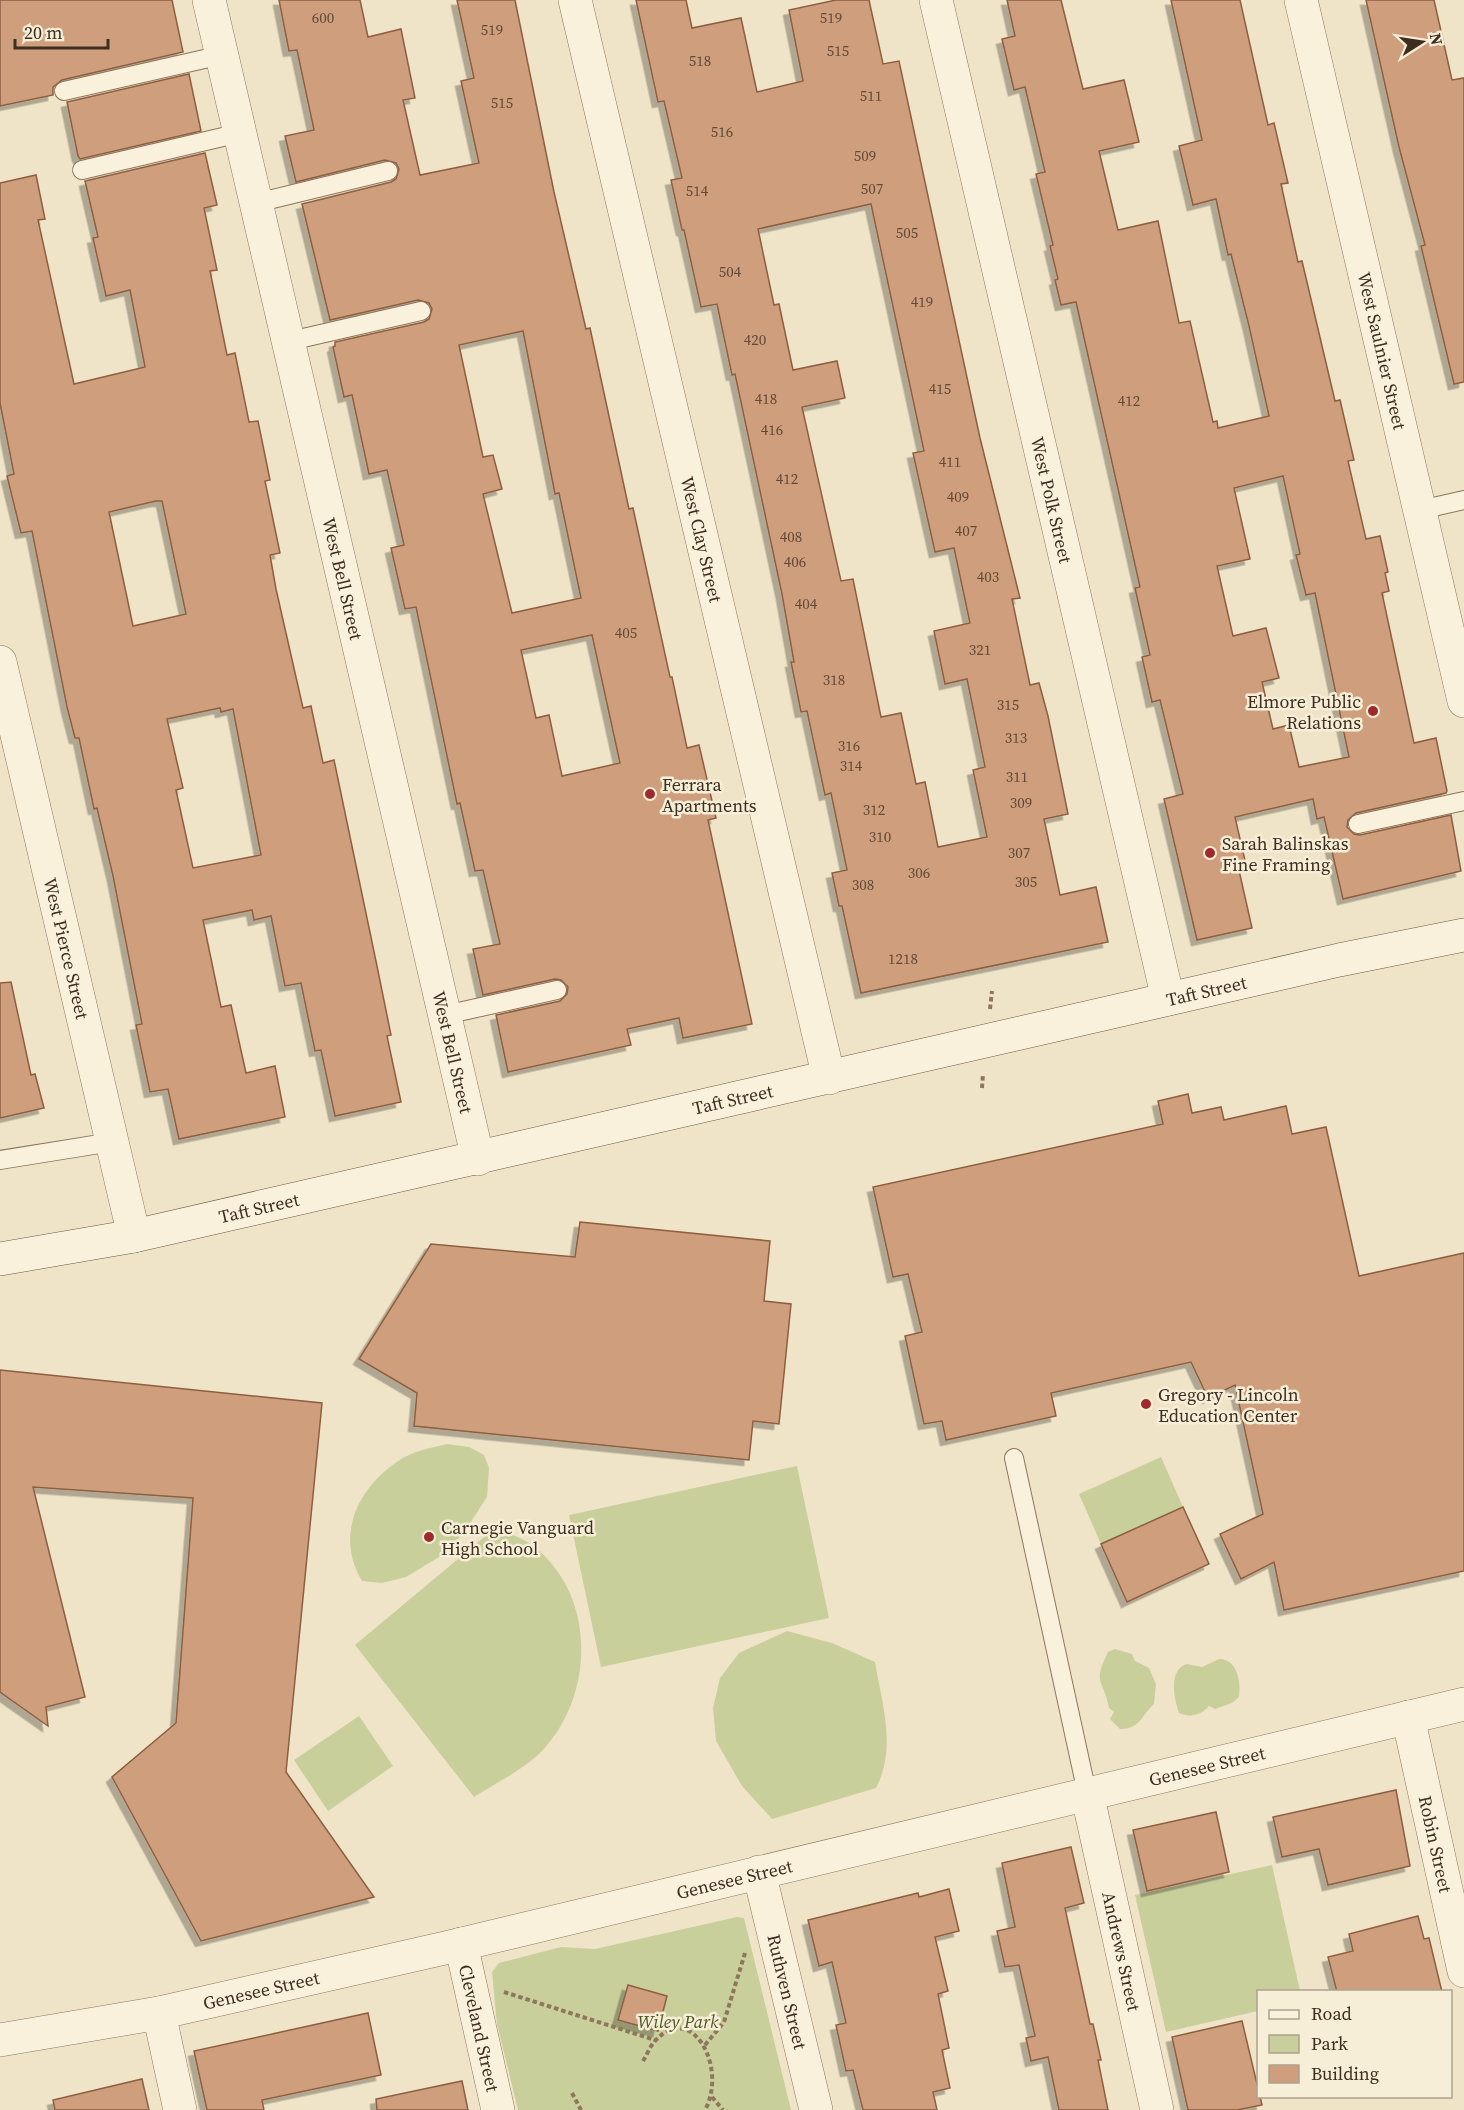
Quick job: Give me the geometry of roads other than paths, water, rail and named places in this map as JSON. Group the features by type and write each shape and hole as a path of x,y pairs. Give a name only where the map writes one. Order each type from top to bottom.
{"street":[{"name":"West Bell Street","path":"209,0 290,341 478,1159"},
{"name":"West Clay Street","path":"575,0 829,1078"},
{"name":"West Polk Street","path":"936,0 1168,999"},
{"name":"West Saulnier Street","path":"1301,0 1464,701"},
{"name":"West Pierce Street","path":"0,662 134,1236"},
{"name":"Taft Street","path":"0,1259 134,1236 478,1159 1168,999 1464,934"},
{"name":"Genesee Street","path":"0,2040 159,2013 460,1944 1464,1704"},
{"name":"Robin Street","path":"1408,1717 1464,1971"},
{"name":"Andrews Street","path":"1087,1793 1156,2110"},
{"name":"Ruthven Street","path":"759,1872 816,2110"},
{"name":"Cleveland Street","path":"460,1944 498,2110"},
{"path":"159,2013 180,2110"}],"lane":[{"path":"64,91 222,55"},
{"path":"82,170 240,133"},
{"path":"256,202 388,171"},
{"path":"290,341 421,311"},
{"path":"1420,510 1464,500"},
{"path":"1358,824 1464,801"},
{"path":"445,1015 557,990"},
{"path":"0,1160 112,1142"},
{"path":"1014,1458 1087,1793"}],"place":[{"name":"Elmore Public Relations","path":"1373,711"},
{"name":"Ferrara Apartments","path":"650,794"},
{"name":"Sarah Balinskas Fine Framing","path":"1210,853"},
{"name":"Gregory - Lincoln Education Center","path":"1146,1404"},
{"name":"Carnegie Vanguard High School","path":"429,1537"}],"park label":[{"name":"Wiley Park","path":"678,2021"}]}
